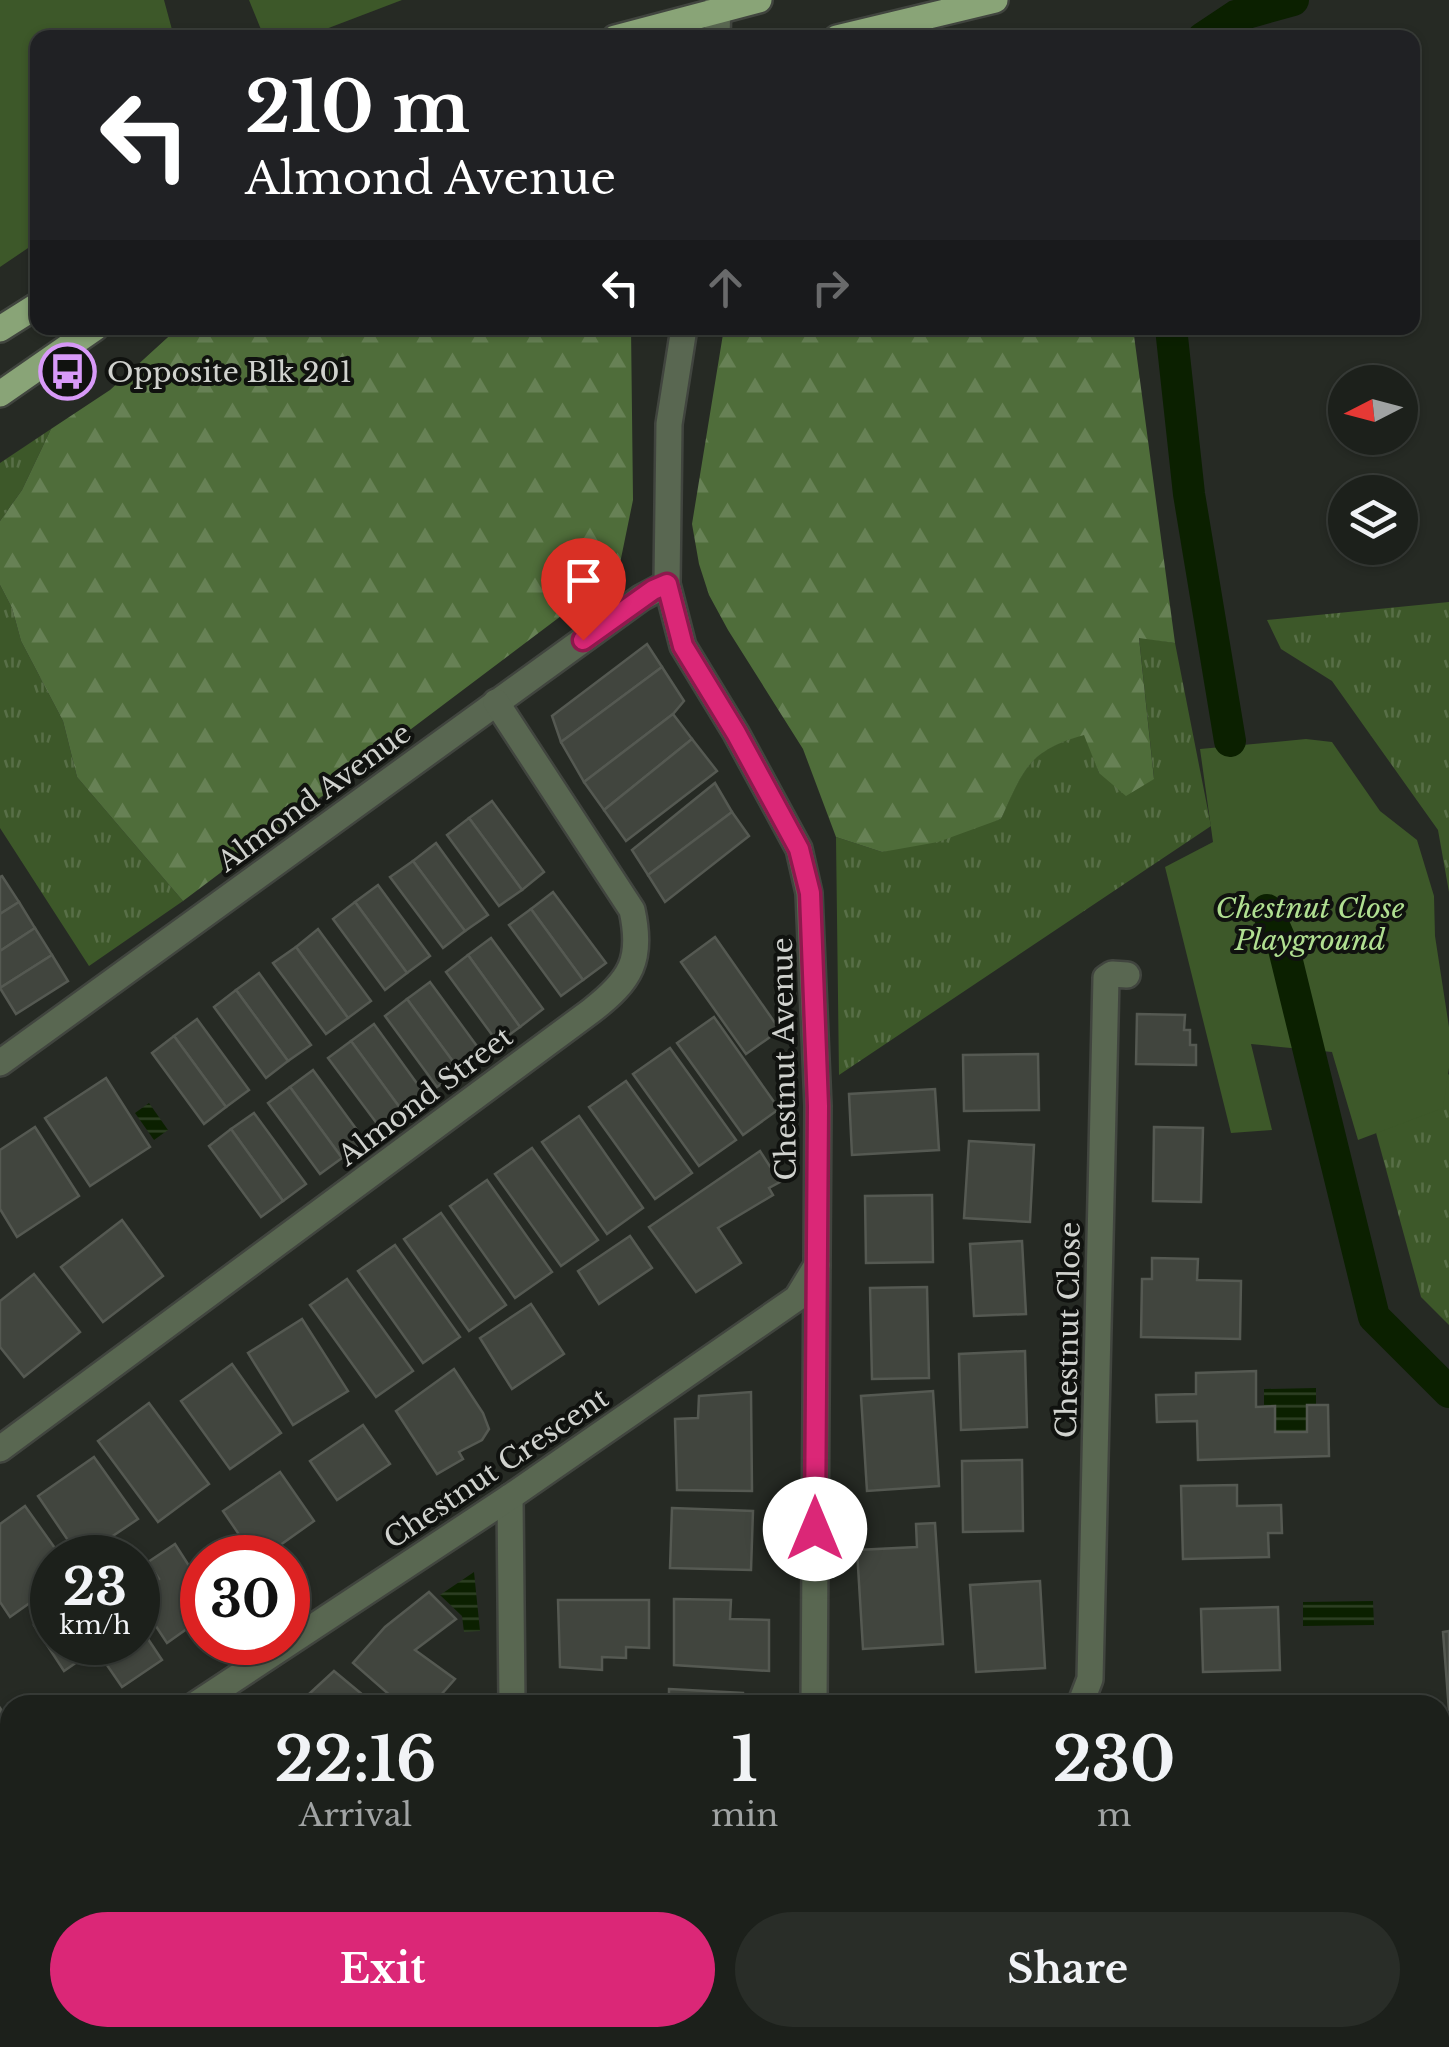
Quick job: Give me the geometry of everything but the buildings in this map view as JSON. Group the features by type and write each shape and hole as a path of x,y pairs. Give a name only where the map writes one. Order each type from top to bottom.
{"main road":[{"path":"641,30 718,5 759,0"},
{"path":"870,30 996,0"},
{"path":"0,328 30,309"},
{"path":"0,394 85,335"}],"street":[{"path":"716,30 718,5"},
{"name":"Chestnut Avenue","path":"683,335 669,424 667,584 683,646 799,849 810,893 818,1106 814,1695"},
{"name":"Almond Avenue","path":"0,1063 496,702 653,590 667,584"},
{"name":"Almond Street","path":"0,1449 602,1002 631,972 638,940 632,910 496,702"},
{"name":"Chestnut Close","path":"1084,1695 1090,1679 1106,978 1112,974 1128,975"},
{"name":"Chestnut Crescent","path":"209,1695 510,1496 797,1298 817,1265"},
{"path":"510,1496 512,1695"}],"green space":[{"path":"0,0 164,0 172,30 30,30 30,247 0,267"},
{"path":"249,0 402,0 323,30 261,30"},
{"path":"170,335 631,335 633,500 618,573 183,901 77,777 63,721 21,641 12,608 0,585 0,521 22,490 51,429 110,390"},
{"path":"723,335 1134,335 1175,643 1139,638 1154,779 1126,796 1099,773 1084,735 1051,748 1030,764 1001,819 938,842 882,852 836,837 803,749 709,595 692,524"},
{"path":"51,429 22,490 0,521 0,463"},
{"path":"0,585 12,608 21,641 63,721 77,777 183,901 89,966 0,828"},
{"path":"1449,602 1449,892 1438,830 1332,681 1281,649 1267,620"},
{"path":"1139,637 1175,643 1211,826 839,1075 836,837 882,852 1001,819 1030,764 1051,747 1085,734 1099,773 1154,778"},
{"name":"Chestnut Close Playground","path":"1306,739 1332,742 1380,811 1417,840 1434,896 1435,936 1449,1027 1449,1068 1443,1108 1358,1140 1332,1052 1251,1044 1272,1130 1231,1133 1165,867 1213,842 1200,749"},
{"path":"1449,1074 1449,1325 1421,1297 1375,1129"}],"shaded area":[{"path":"149,1103 168,1130 154,1140 135,1113"},
{"path":"1316,1388 1316,1404 1307,1405 1307,1432 1275,1432 1275,1407 1264,1407 1264,1389"},
{"path":"474,1572 480,1631 464,1632 462,1616 440,1595"},
{"path":"1373,1601 1374,1625 1303,1626 1303,1602"}],"waterway":[{"path":"1215,30 1236,16 1293,0"},
{"path":"1172,335 1189,494 1230,741"},
{"path":"1267,910 1284,949 1374,1317 1449,1392"}],"place":[{"name":"Opposite Blk 201","path":"68,372"}],"route":[{"path":"583,640 667,584 683,646 799,849 810,893 818,1106 815,1529"}]}
